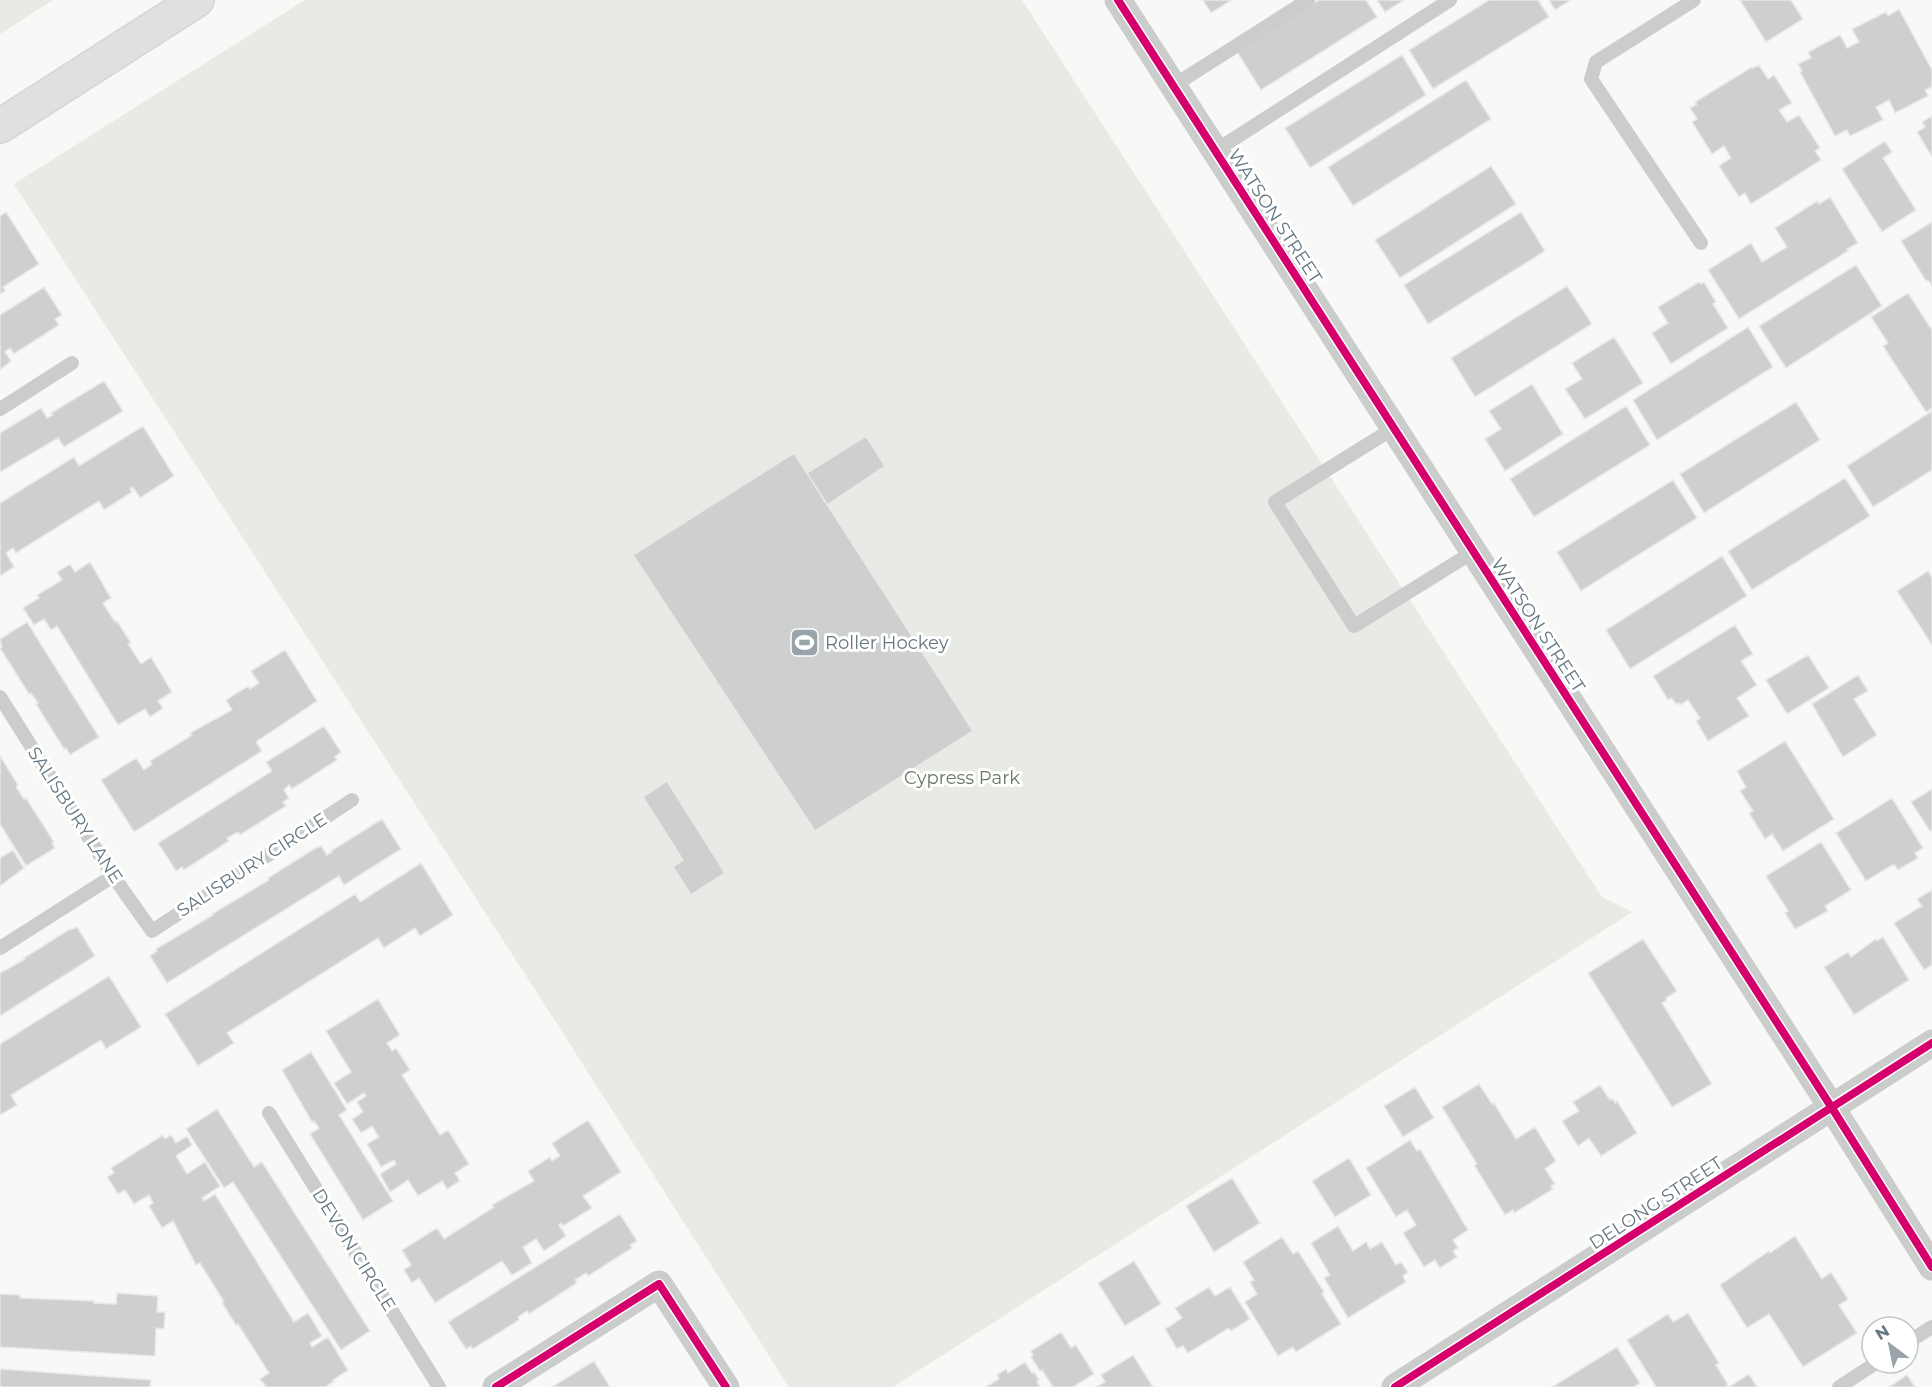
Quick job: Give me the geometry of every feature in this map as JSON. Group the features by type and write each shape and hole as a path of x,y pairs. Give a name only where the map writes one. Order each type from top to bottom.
{"main road":[{"path":"0,126 197,0"}],"street":[{"name":"WATSON STREET","path":"1118,0 1832,1108 1932,1267"},
{"name":"DELONG STREET","path":"1395,1387 1932,1043"},
{"path":"496,1387 659,1284 726,1387"}],"lane":[{"path":"1173,86 1308,0"},
{"path":"1215,151 1450,0"},
{"path":"1694,0 1596,62 1591,79 1701,243"},
{"path":"0,409 72,363"},
{"path":"1394,428 1275,502 1354,626 1473,552"},
{"name":"SALISBURY LANE","path":"0,697 113,876 152,931"},
{"name":"SALISBURY CIRCLE","path":"152,931 352,800"},
{"path":"0,948 113,876"},
{"name":"DEVON CIRCLE","path":"269,1113 439,1387"},
{"path":"1839,1387 1860,1373"}],"green space":[{"path":"0,0 53,0 0,34"},
{"name":"Cypress Park","path":"305,0 1022,0 1602,897 1632,912 893,1387 789,1387 14,184"}],"building":[{"path":"1203,0 1232,0 1211,13"},
{"path":"1319,0 1366,0 1377,17 1261,90 1237,52"},
{"path":"1377,0 1404,0 1385,12"},
{"path":"1489,0 1538,0 1549,17 1433,89 1409,50"},
{"path":"1549,0 1571,0 1555,10"},
{"path":"1740,0 1791,0 1803,19 1766,42"},
{"path":"1899,9 1932,70 1932,87 1925,90 1928,96 1895,113 1889,100 1876,107 1883,120 1850,136 1847,130 1835,136 1800,72 1802,71 1798,64 1811,58 1808,52 1840,35 1847,48 1859,42 1852,29 1886,12 1888,16"},
{"path":"1402,55 1426,95 1310,168 1285,128"},
{"path":"1759,65 1768,79 1774,75 1792,103 1779,110 1787,122 1799,115 1820,148 1815,151 1821,160 1751,204 1745,193 1739,197 1719,166 1731,158 1724,146 1712,154 1692,122 1697,119 1690,108 1697,104 1695,102"},
{"path":"1466,80 1491,119 1353,206 1328,167"},
{"path":"1932,116 1932,157 1917,132 1925,127 1922,122"},
{"path":"1885,141 1892,152 1883,158 1916,210 1882,232 1842,169"},
{"path":"1491,166 1516,204 1400,278 1375,240"},
{"path":"1830,197 1858,243 1739,319 1708,270 1751,243 1762,262 1787,247 1775,228 1817,201 1819,204"},
{"path":"6,212 39,264 3,287 5,291 0,294 0,216"},
{"path":"1521,212 1545,251 1428,324 1404,285"},
{"path":"1932,222 1932,286 1928,280 1926,281 1901,241"},
{"path":"1856,265 1882,306 1786,368 1759,326"},
{"path":"1699,282 1701,284 1704,282 1716,302 1713,304 1728,328 1671,364 1652,333 1668,323 1658,307"},
{"path":"1567,286 1592,324 1475,397 1451,358"},
{"path":"44,287 62,315 55,319 59,325 14,354 10,348 5,352 11,361 0,370 0,315"},
{"path":"1908,293 1932,330 1932,408 1926,412 1883,346 1888,343 1871,317"},
{"path":"1748,327 1773,367 1657,440 1633,400"},
{"path":"1614,337 1643,383 1585,419 1565,389 1582,379 1572,363"},
{"path":"104,381 123,411 64,447 58,438 0,472 0,433 41,408 47,418 53,415 51,413"},
{"path":"1532,384 1563,434 1505,471 1485,439 1501,429 1489,411"},
{"path":"1796,402 1820,440 1704,513 1680,474"},
{"path":"1626,406 1650,445 1534,517 1510,479"},
{"path":"1932,411 1932,470 1873,507 1847,466"},
{"path":"143,426 174,476 140,498 133,487 130,489 132,492 104,510 99,501 16,553 13,548 6,553 14,567 0,576 0,503 74,457 79,466"},
{"path":"866,436 885,466 827,505 807,473"},
{"name":"Roller Hockey","path":"794,453 973,731 815,831 633,555"},
{"path":"1845,478 1870,516 1752,590 1728,551"},
{"path":"1673,480 1697,518 1581,591 1557,552"},
{"path":"1722,556 1747,596 1630,669 1606,630"},
{"path":"90,562 111,598 103,603 131,643 128,644 141,664 151,657 172,692 158,701 163,708 150,717 145,709 118,725 57,626 51,630 44,619 34,625 23,608 39,598 37,595 62,580 57,572 70,564 75,572"},
{"path":"1928,571 1932,578 1932,645 1897,591"},
{"path":"27,622 99,737 70,755 0,648 2,647 0,639"},
{"path":"1735,625 1753,654 1741,661 1757,685 1737,698 1749,716 1708,741 1696,721 1700,718 1688,700 1680,705 1676,704 1672,698 1668,700 1653,676"},
{"path":"285,650 317,701 256,742 262,751 134,832 101,780 136,758 144,770 152,764 150,761 192,735 190,733 232,710 226,700 248,686 250,689 259,683 251,671"},
{"path":"1808,655 1829,688 1787,714 1766,680"},
{"path":"1858,675 1868,691 1854,699 1877,735 1843,757 1812,704"},
{"path":"324,726 341,752 335,757 337,760 292,789 289,785 284,790 289,798 283,802 286,806 240,835 238,832 227,838 229,841 184,870 182,867 176,871 158,843 272,771 266,762"},
{"path":"1785,741 1834,819 1783,851 1772,834 1765,839 1749,813 1753,811 1740,791 1746,787 1737,771"},
{"path":"0,756 18,785 16,787 24,799 26,798 54,842 52,843 55,848 26,866 0,824"},
{"path":"667,781 725,873 691,895 673,867 683,860 643,797"},
{"path":"1932,789 1932,830 1930,831 1911,802"},
{"path":"1892,798 1923,848 1915,853 1918,858 1898,870 1894,864 1866,881 1836,833"},
{"path":"382,819 401,849 344,885 339,876 167,983 150,956 157,951 156,949 269,880 268,878 314,849 321,846 327,855"},
{"path":"1821,842 1851,890 1825,906 1828,911 1795,929 1785,913 1788,911 1766,876"},
{"path":"13,850 24,868 0,886 0,858"},
{"path":"421,863 453,915 420,936 415,928 384,948 378,938 227,1033 234,1043 198,1066 165,1014 355,894 360,902"},
{"path":"1932,890 1932,965 1924,970 1894,923 1922,906 1917,899"},
{"path":"77,927 95,956 0,1016 0,973 70,929"},
{"path":"1883,937 1909,980 1854,1015 1824,967 1848,952 1851,957 1876,939 1877,941"},
{"path":"1643,939 1677,991 1662,1003 1712,1084 1672,1107 1588,973"},
{"path":"109,976 141,1027 106,1049 101,1040 11,1095 17,1105 0,1115 0,1044"},
{"path":"378,999 400,1035 387,1043 392,1051 396,1048 410,1070 402,1075 440,1135 448,1130 469,1164 455,1173 460,1181 447,1189 442,1181 418,1196 408,1180 390,1192 380,1174 396,1164 394,1160 381,1167 367,1144 379,1137 372,1126 361,1133 352,1119 363,1112 357,1102 366,1096 364,1093 347,1104 334,1083 351,1072 326,1031"},
{"path":"311,1052 347,1110 339,1115 393,1201 363,1220 310,1134 319,1128 314,1121 312,1122 282,1070"},
{"path":"1479,1084 1492,1104 1494,1103 1516,1139 1535,1127 1556,1161 1545,1169 1555,1184 1551,1186 1553,1189 1514,1213 1513,1210 1505,1215 1442,1107"},
{"path":"1600,1085 1610,1100 1613,1099 1615,1103 1617,1101 1637,1133 1601,1156 1589,1138 1578,1146 1562,1121 1579,1111 1573,1102"},
{"path":"1415,1087 1434,1118 1403,1137 1384,1106"},
{"path":"217,1109 254,1167 262,1162 370,1331 341,1350 233,1182 224,1188 186,1129"},
{"path":"588,1120 621,1172 583,1196 592,1208 563,1226 561,1223 559,1225 566,1236 544,1251 536,1239 523,1247 532,1263 512,1275 502,1261 435,1303 419,1278 412,1283 404,1270 411,1265 402,1250 437,1228 444,1239 494,1207 492,1205 534,1181 528,1171 550,1157 552,1161 560,1156 552,1143"},
{"path":"163,1135 165,1139 171,1135 176,1143 187,1136 192,1145 176,1156 187,1174 205,1162 220,1186 202,1198 204,1201 215,1194 294,1322 308,1313 322,1336 310,1343 312,1347 328,1337 348,1370 334,1381 325,1387 266,1387 260,1379 269,1373 222,1303 224,1302 200,1263 196,1265 173,1221 162,1228 149,1206 153,1203 149,1195 134,1204 125,1190 118,1194 107,1177 114,1173 111,1168"},
{"path":"1410,1140 1417,1151 1420,1149 1468,1230 1453,1240 1458,1248 1453,1251 1457,1257 1440,1268 1435,1260 1424,1267 1403,1233 1416,1225 1407,1210 1396,1217 1366,1168"},
{"path":"1349,1158 1371,1195 1335,1217 1312,1181"},
{"path":"1232,1178 1260,1223 1214,1252 1186,1206"},
{"path":"620,1214 637,1241 630,1245 632,1248 588,1276 586,1273 575,1280 577,1283 529,1314 527,1311 518,1317 519,1320 473,1349 471,1346 466,1349 448,1322"},
{"path":"1338,1226 1353,1251 1366,1242 1370,1249 1382,1242 1396,1265 1401,1262 1408,1272 1403,1276 1406,1282 1348,1318 1324,1278 1330,1275 1311,1243"},
{"path":"1795,1236 1822,1279 1831,1272 1848,1299 1839,1305 1857,1333 1803,1367 1769,1314 1747,1328 1720,1285"},
{"path":"1282,1237 1293,1254 1298,1251 1341,1324 1296,1352 1293,1347 1278,1356 1245,1302 1257,1294 1250,1282 1254,1280 1243,1262"},
{"path":"1134,1261 1161,1304 1125,1326 1098,1283"},
{"path":"1209,1287 1215,1296 1230,1287 1250,1319 1231,1331 1229,1328 1188,1353 1183,1346 1177,1349 1165,1329 1182,1318 1175,1308"},
{"path":"117,1293 158,1296 157,1312 165,1312 164,1329 156,1328 155,1356 0,1347 0,1294 20,1295 20,1298 116,1304"},
{"path":"1688,1313 1719,1363 1716,1365 1728,1385 1725,1387 1656,1387 1627,1340 1668,1314 1673,1322"},
{"path":"1061,1332 1071,1348 1076,1345 1094,1374 1073,1387 1053,1387 1031,1357 1033,1355 1031,1351"},
{"path":"1617,1347 1640,1383 1634,1387 1552,1387"},
{"path":"1133,1355 1153,1387 1096,1387 1105,1382 1101,1375"},
{"path":"594,1361 610,1387 552,1387"},
{"path":"1025,1362 1039,1380 1037,1381 1040,1387 986,1387 999,1379 997,1375 1006,1369 1008,1373"},
{"path":"0,1369 151,1380 150,1387 0,1387"},
{"path":"1749,1374 1757,1387 1729,1387"},
{"path":"1907,1375 1915,1387 1889,1387"}],"cycle path":[{"path":"1118,0 1832,1108 1932,1267"},
{"path":"1395,1387 1932,1043"},
{"path":"496,1387 659,1284 726,1387"}],"place":[{"name":"Roller Hockey","path":"804,643"}]}
